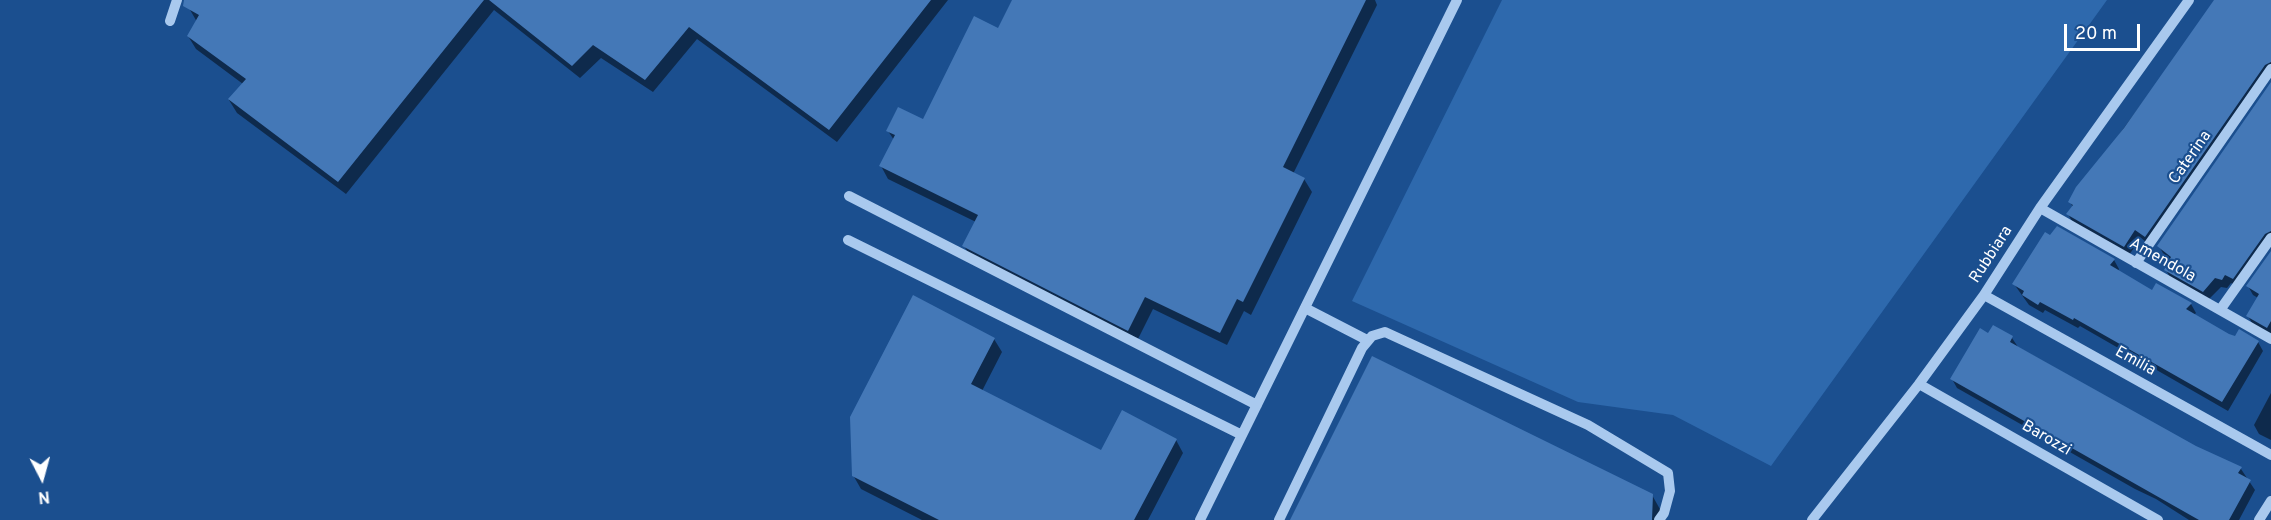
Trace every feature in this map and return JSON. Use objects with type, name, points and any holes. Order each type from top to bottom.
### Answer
[{"type":"street","points":[[170,21],[177,0]]},
{"type":"street","points":[[1200,520],[1457,0]]},
{"type":"street","name":"Rubbiara","points":[[1812,520],[1919,384],[1984,295],[2040,208],[2189,0]]},
{"type":"street","name":"Caterina","points":[[2136,263],[2271,69]]},
{"type":"street","points":[[849,196],[1257,405]]},
{"type":"street","name":"Amendola","points":[[2040,208],[2271,339]]},
{"type":"street","points":[[2220,310],[2271,238]]},
{"type":"street","points":[[848,240],[1242,435]]},
{"type":"street","name":"Emilia","points":[[1984,295],[2271,455]]},
{"type":"street","points":[[1305,308],[1366,340]]},
{"type":"street","points":[[1279,520],[1366,340],[1378,333],[1390,334],[1588,424],[1668,473],[1670,491],[1664,513],[1659,520]]},
{"type":"street","name":"Barozzi","points":[[1919,384],[2158,520]]},
{"type":"street","points":[[2259,520],[2271,501]]},
{"type":"shaded area","points":[[1502,0],[2107,0],[1771,466],[1673,415],[1578,402],[1352,301]]},
{"type":"building","points":[[184,0],[484,0],[338,182],[228,99],[246,79],[187,36],[199,15],[183,6]]},
{"type":"building","points":[[489,0],[931,0],[829,130],[689,27],[645,80],[593,45],[572,66]]},
{"type":"building","points":[[1012,0],[1366,0],[1283,167],[1305,178],[1243,302],[1237,299],[1220,333],[1145,297],[1128,331],[962,246],[978,215],[879,166],[895,135],[886,131],[898,107],[923,119],[974,16],[998,28]]},
{"type":"building","points":[[2214,0],[2271,0],[2271,62],[2265,65],[2145,237],[2135,230],[2124,247],[2066,214],[2073,205],[2068,202],[2076,187],[2124,128]]},
{"type":"building","points":[[2271,82],[2271,231],[2265,234],[2233,279],[2225,275],[2222,280],[2215,278],[2203,292],[2164,270],[2171,257],[2157,246]]},
{"type":"building","points":[[2057,226],[2115,259],[2110,265],[2152,290],[2156,283],[2192,303],[2186,309],[2229,334],[2235,336],[2239,329],[2259,341],[2222,402],[2074,318],[2073,320],[2040,302],[2038,305],[2022,295],[2024,291],[2012,284],[2045,232],[2050,235]]},
{"type":"building","points":[[2271,251],[2271,321],[2267,328],[2246,316],[2259,294],[2246,286]]},
{"type":"building","points":[[913,295],[995,338],[971,384],[1101,450],[1122,410],[1177,439],[1134,520],[939,520],[852,476],[850,417]]},
{"type":"building","points":[[1993,325],[2013,336],[2010,342],[2196,446],[2242,467],[2238,473],[2251,480],[2229,520],[2199,520],[1950,379],[1980,328],[1988,333]]},
{"type":"building","points":[[1372,356],[1653,494],[1652,520],[1290,520]]}]
